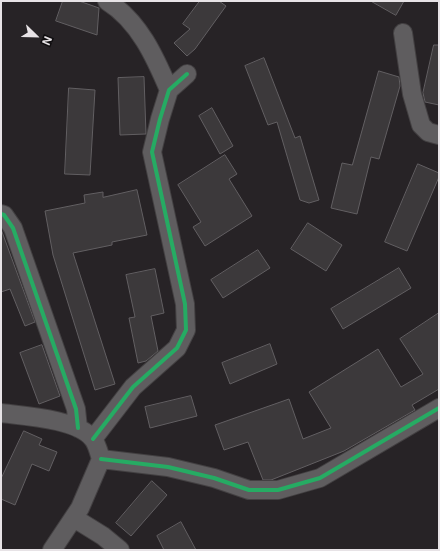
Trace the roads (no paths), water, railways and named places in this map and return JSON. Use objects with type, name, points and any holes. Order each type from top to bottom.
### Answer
[{"type":"street","points":[[107,1],[119,8],[133,23],[158,64],[169,90]]},
{"type":"street","points":[[403,33],[412,94],[420,125],[428,132],[439,135]]},
{"type":"street","points":[[93,438],[133,386],[177,348],[186,330],[185,304],[152,152],[160,118],[169,90],[187,74]]},
{"type":"street","points":[[1,214],[4,215],[13,228],[76,409],[78,428]]},
{"type":"street","points":[[101,459],[168,467],[214,478],[248,490],[278,490],[320,478],[439,408]]},
{"type":"street","points":[[1,413],[58,421],[78,428],[93,438],[101,459],[80,508],[52,550]]},
{"type":"street","points":[[74,518],[103,536],[120,550]]}]
